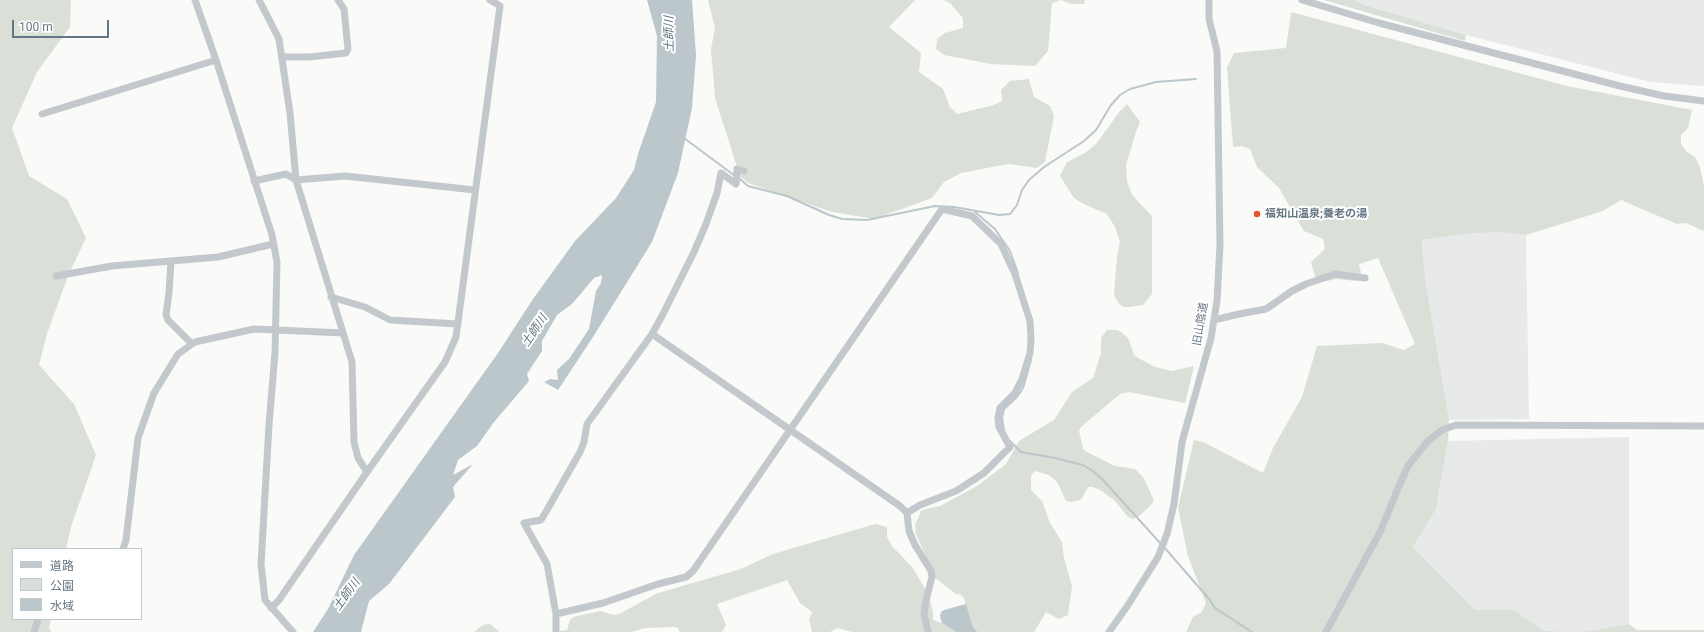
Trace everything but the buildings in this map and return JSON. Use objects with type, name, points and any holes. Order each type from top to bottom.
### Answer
[{"type":"street","points":[[195,0],[216,60],[254,181],[277,262],[276,329],[261,564],[265,600],[293,632]]},
{"type":"street","points":[[259,0],[280,39],[290,113],[296,180],[352,362],[354,442],[358,458],[367,472]]},
{"type":"street","points":[[283,57],[309,57],[346,53],[348,49],[344,9],[338,0]]},
{"type":"street","points":[[271,608],[283,594],[445,362],[456,337],[500,6],[490,0]]},
{"type":"street","name":"旧山陰道","points":[[1108,632],[1128,605],[1158,557],[1167,534],[1174,504],[1182,442],[1212,338],[1217,301],[1220,245],[1220,182],[1217,51],[1209,19],[1209,0]]},
{"type":"street","points":[[1302,0],[1379,23],[1620,86],[1664,96],[1704,101]]},
{"type":"street","points":[[42,114],[216,60]]},
{"type":"street","points":[[556,632],[556,614],[547,564],[524,523],[541,520],[580,452],[586,438],[587,424],[652,334],[694,252],[717,193],[721,173],[736,184],[737,169],[744,171]]},
{"type":"street","points":[[254,181],[286,174],[296,180],[345,176],[475,190]]},
{"type":"street","points":[[556,614],[603,603],[658,584],[686,577],[693,571],[942,209],[972,216],[1001,244],[1015,274],[1030,321],[1031,338],[1027,364],[1015,393],[1000,408],[998,418],[999,427],[1010,447],[984,473],[956,491],[920,505],[907,513]]},
{"type":"street","points":[[56,276],[112,266],[218,256],[273,244]]},
{"type":"street","points":[[171,261],[166,315],[168,320],[192,344]]},
{"type":"street","points":[[1214,320],[1266,309],[1292,291],[1306,284],[1335,274],[1365,278]]},
{"type":"street","points":[[331,297],[365,307],[390,320],[458,324]]},
{"type":"street","points":[[123,548],[128,525],[138,438],[154,393],[178,354],[192,344],[254,329],[343,333]]},
{"type":"street","points":[[652,334],[900,506],[907,513],[909,531],[915,545],[931,571],[932,576],[924,614],[928,632]]},
{"type":"street","points":[[1326,632],[1381,530],[1408,466],[1427,442],[1442,430],[1456,425],[1704,426]]},
{"type":"street","points":[[34,632],[38,620]]},
{"type":"shaded area","points":[[1355,0],[1704,0],[1704,86],[1650,82],[1466,35],[1361,4]]},
{"type":"shaded area","points":[[1500,232],[1526,235],[1529,419],[1449,420],[1425,278],[1422,240],[1464,234]]},
{"type":"shaded area","points":[[1629,437],[1629,624],[1583,632],[1544,631],[1514,610],[1475,610],[1413,547],[1436,509],[1448,441]]},
{"type":"green space","points":[[0,0],[71,0],[70,27],[37,72],[12,128],[29,176],[67,199],[86,238],[68,276],[47,334],[39,365],[74,404],[96,455],[71,527],[66,548],[12,548],[12,620],[51,620],[49,627],[51,632],[0,632]]},
{"type":"green space","points":[[708,0],[915,0],[889,27],[921,53],[919,72],[943,89],[950,107],[957,114],[994,105],[1002,101],[1001,90],[1010,81],[1029,79],[1034,97],[1050,106],[1054,116],[1045,162],[1037,168],[1008,164],[961,173],[944,182],[932,198],[874,219],[832,212],[748,183],[740,176],[715,98],[711,49],[715,28]]},
{"type":"green space","points":[[944,0],[1061,0],[1052,3],[1048,51],[1035,66],[991,64],[944,55],[936,49],[937,39],[945,33],[963,28],[963,18],[950,3]]},
{"type":"green space","points":[[1061,0],[1085,0],[1084,4],[1071,4]]},
{"type":"green space","points":[[1324,0],[1355,0],[1361,4],[1466,35],[1465,41]]},
{"type":"green space","points":[[1291,12],[1567,86],[1692,110],[1688,128],[1681,135],[1681,144],[1687,152],[1695,157],[1700,167],[1704,187],[1704,231],[1686,223],[1677,224],[1621,200],[1603,211],[1526,235],[1500,232],[1464,234],[1422,240],[1425,278],[1449,420],[1448,441],[1436,509],[1413,547],[1475,610],[1514,610],[1544,631],[1583,632],[1186,632],[1193,617],[1202,612],[1206,603],[1188,556],[1178,508],[1194,440],[1203,442],[1263,473],[1273,448],[1302,397],[1317,346],[1382,343],[1404,350],[1415,344],[1378,258],[1359,264],[1361,273],[1356,281],[1337,279],[1317,283],[1311,262],[1325,249],[1323,239],[1304,231],[1279,188],[1257,167],[1250,149],[1242,146],[1233,147],[1227,67],[1234,53],[1286,48]]},
{"type":"green space","points":[[1127,104],[1140,122],[1126,165],[1127,181],[1132,195],[1152,216],[1152,294],[1143,305],[1124,307],[1119,304],[1114,295],[1117,257],[1120,242],[1115,227],[1107,214],[1074,198],[1060,176],[1067,162],[1085,153],[1096,144],[1120,111]]},
{"type":"green space","points":[[1107,330],[1117,330],[1121,332],[1128,338],[1134,355],[1155,367],[1172,371],[1194,366],[1185,403],[1129,392],[1120,394],[1081,427],[1079,431],[1083,449],[1115,466],[1135,469],[1143,477],[1154,500],[1152,504],[1138,517],[1133,519],[1128,517],[1115,501],[1102,491],[1093,487],[1088,487],[1081,500],[1071,502],[1066,501],[1057,482],[1049,475],[1035,471],[1031,476],[1031,490],[1042,501],[1050,523],[1062,542],[1064,558],[1072,586],[1068,615],[1059,619],[1046,612],[1034,632],[978,632],[973,627],[964,598],[961,595],[956,594],[935,578],[916,534],[915,525],[921,511],[940,506],[977,486],[1006,464],[1019,441],[1054,420],[1072,392],[1093,378],[1101,353],[1101,338]]},
{"type":"green space","points":[[875,524],[887,527],[887,537],[892,546],[912,567],[928,593],[933,612],[933,620],[945,624],[956,632],[852,632],[838,628],[830,632],[812,632],[809,620],[812,612],[800,603],[787,580],[717,604],[726,625],[722,632],[680,632],[678,628],[674,627],[645,628],[631,632],[551,632],[567,630],[570,620],[574,617],[600,611],[614,615],[619,614],[658,593],[741,569],[773,554]]},
{"type":"green space","points":[[1629,624],[1637,630],[1704,630],[1704,632],[1583,632]]},
{"type":"green space","points":[[483,625],[492,625],[499,632],[474,632]]},
{"type":"water","name":"土師川","points":[[647,0],[692,0],[696,55],[692,108],[678,173],[652,242],[558,390],[544,382],[550,379],[558,380],[557,370],[569,359],[589,329],[596,291],[601,283],[602,275],[594,278],[572,304],[557,315],[542,341],[542,351],[527,374],[529,381],[494,422],[477,446],[458,460],[453,475],[473,464],[453,487],[455,497],[389,584],[369,601],[361,632],[313,632],[328,609],[354,555],[498,353],[533,299],[575,241],[616,198],[634,170],[656,102],[657,36]]},
{"type":"water","points":[[966,604],[973,627],[978,632],[956,632],[942,623],[940,616],[941,612]]},
{"type":"waterway","points":[[739,178],[748,186],[787,196],[829,215],[842,219],[867,220],[935,206],[954,207],[999,215],[1010,214],[1017,205],[1022,190],[1029,180],[1044,167],[1084,141],[1096,130],[1111,105],[1120,95],[1130,89],[1156,82],[1196,79]]},
{"type":"waterway","points":[[684,138],[735,176]]},
{"type":"waterway","points":[[975,212],[995,229],[1010,251],[1018,273]]},
{"type":"waterway","points":[[1004,430],[1002,418],[1004,409],[1017,397],[1023,388],[1031,360]]},
{"type":"waterway","points":[[1010,441],[1021,452],[1083,465],[1093,471],[1161,544]]},
{"type":"waterway","points":[[1164,547],[1215,608],[1252,632]]},
{"type":"place","name":"福知山温泉;養老の湯","points":[[1257,214]]}]
